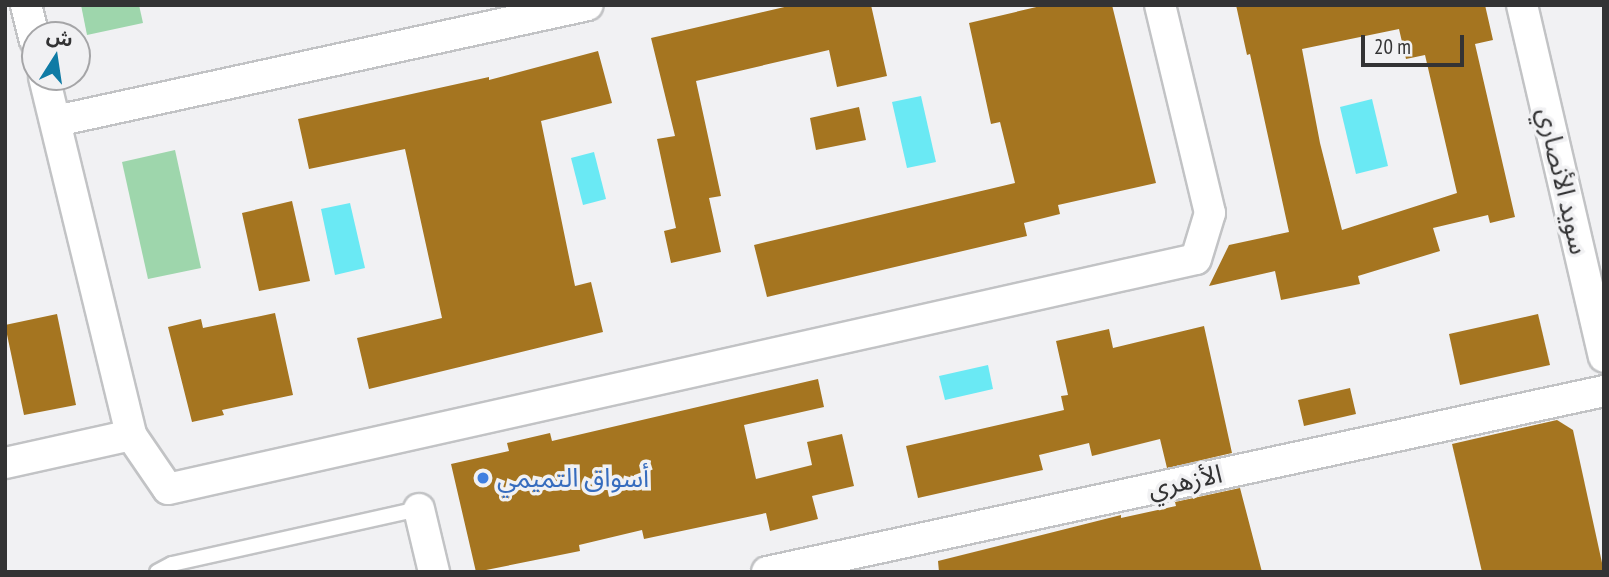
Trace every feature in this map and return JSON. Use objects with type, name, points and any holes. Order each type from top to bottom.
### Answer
[{"type":"street","points":[[56,121],[588,5]]},
{"type":"street","points":[[48,91],[131,435],[168,489],[1196,260],[1210,213],[1160,5]]},
{"type":"street","name":"سويد الأنصاري","points":[[1522,5],[1604,357]]},
{"type":"street","name":"الأزهري","points":[[767,572],[1604,391]]},
{"type":"street","points":[[5,463],[131,435]]},
{"type":"street","points":[[419,509],[434,572]]},
{"type":"lane","points":[[157,572],[172,564],[419,509]]},
{"type":"green space","points":[[81,5],[139,5],[143,23],[91,34],[91,21],[84,21]]},
{"type":"green space","points":[[175,150],[201,268],[148,279],[122,162]]},
{"type":"water","points":[[921,96],[936,162],[907,168],[892,102]]},
{"type":"water","points":[[1372,99],[1388,166],[1356,174],[1340,107]]},
{"type":"water","points":[[594,152],[606,199],[583,205],[571,158]]},
{"type":"water","points":[[350,203],[365,268],[335,275],[321,209]]},
{"type":"water","points":[[988,365],[993,389],[945,400],[939,376]]},
{"type":"building","points":[[793,5],[871,5],[887,76],[837,87],[829,50],[696,81],[721,196],[709,198],[721,252],[671,263],[664,231],[676,228],[657,139],[675,136],[651,38]]},
{"type":"building","points":[[1045,5],[1112,5],[1156,183],[1058,205],[1060,214],[1024,223],[1027,236],[767,297],[754,245],[1015,183],[1000,122],[991,124],[969,23]]},
{"type":"building","points":[[1236,5],[1485,5],[1493,40],[1475,44],[1515,217],[1490,223],[1488,215],[1433,228],[1440,251],[1358,276],[1360,284],[1281,300],[1275,271],[1209,286],[1229,245],[1289,232],[1250,54],[1247,55]],"holes":[[[1399,29],[1406,59],[1425,55],[1457,193],[1342,230],[1320,143],[1302,49]]]},
{"type":"building","points":[[598,51],[612,103],[541,121],[575,286],[591,282],[603,332],[369,389],[357,338],[442,318],[405,149],[309,169],[298,119],[489,77],[489,80]]},
{"type":"building","points":[[859,107],[866,140],[816,150],[810,118]]},
{"type":"building","points":[[292,201],[310,281],[259,291],[242,213]]},
{"type":"building","points":[[275,313],[293,395],[222,410],[224,415],[192,422],[168,327],[201,319],[203,328]]},
{"type":"building","points":[[57,314],[76,405],[24,415],[5,325]]},
{"type":"building","points":[[1538,314],[1550,365],[1460,385],[1449,334]]},
{"type":"building","points":[[1204,326],[1232,453],[1167,468],[1160,439],[1092,456],[1089,443],[1039,455],[1043,470],[918,498],[906,446],[1064,410],[1061,396],[1068,395],[1056,341],[1109,329],[1113,348]]},
{"type":"building","points":[[818,379],[824,407],[744,425],[756,479],[812,465],[807,442],[842,434],[854,486],[812,496],[818,519],[770,531],[766,513],[644,539],[642,530],[579,545],[580,551],[476,572],[451,464],[509,451],[507,443],[550,433],[552,441]]},
{"type":"building","points":[[1350,388],[1356,414],[1304,426],[1298,400]]},
{"type":"building","points":[[1557,420],[1573,430],[1604,572],[1482,572],[1452,444]]},
{"type":"building","points":[[1240,488],[1262,572],[939,572],[938,561],[1121,515],[1121,518],[1176,506],[1175,502]]},
{"type":"place","name":"أسواق التميمي","points":[[483,478]]}]
